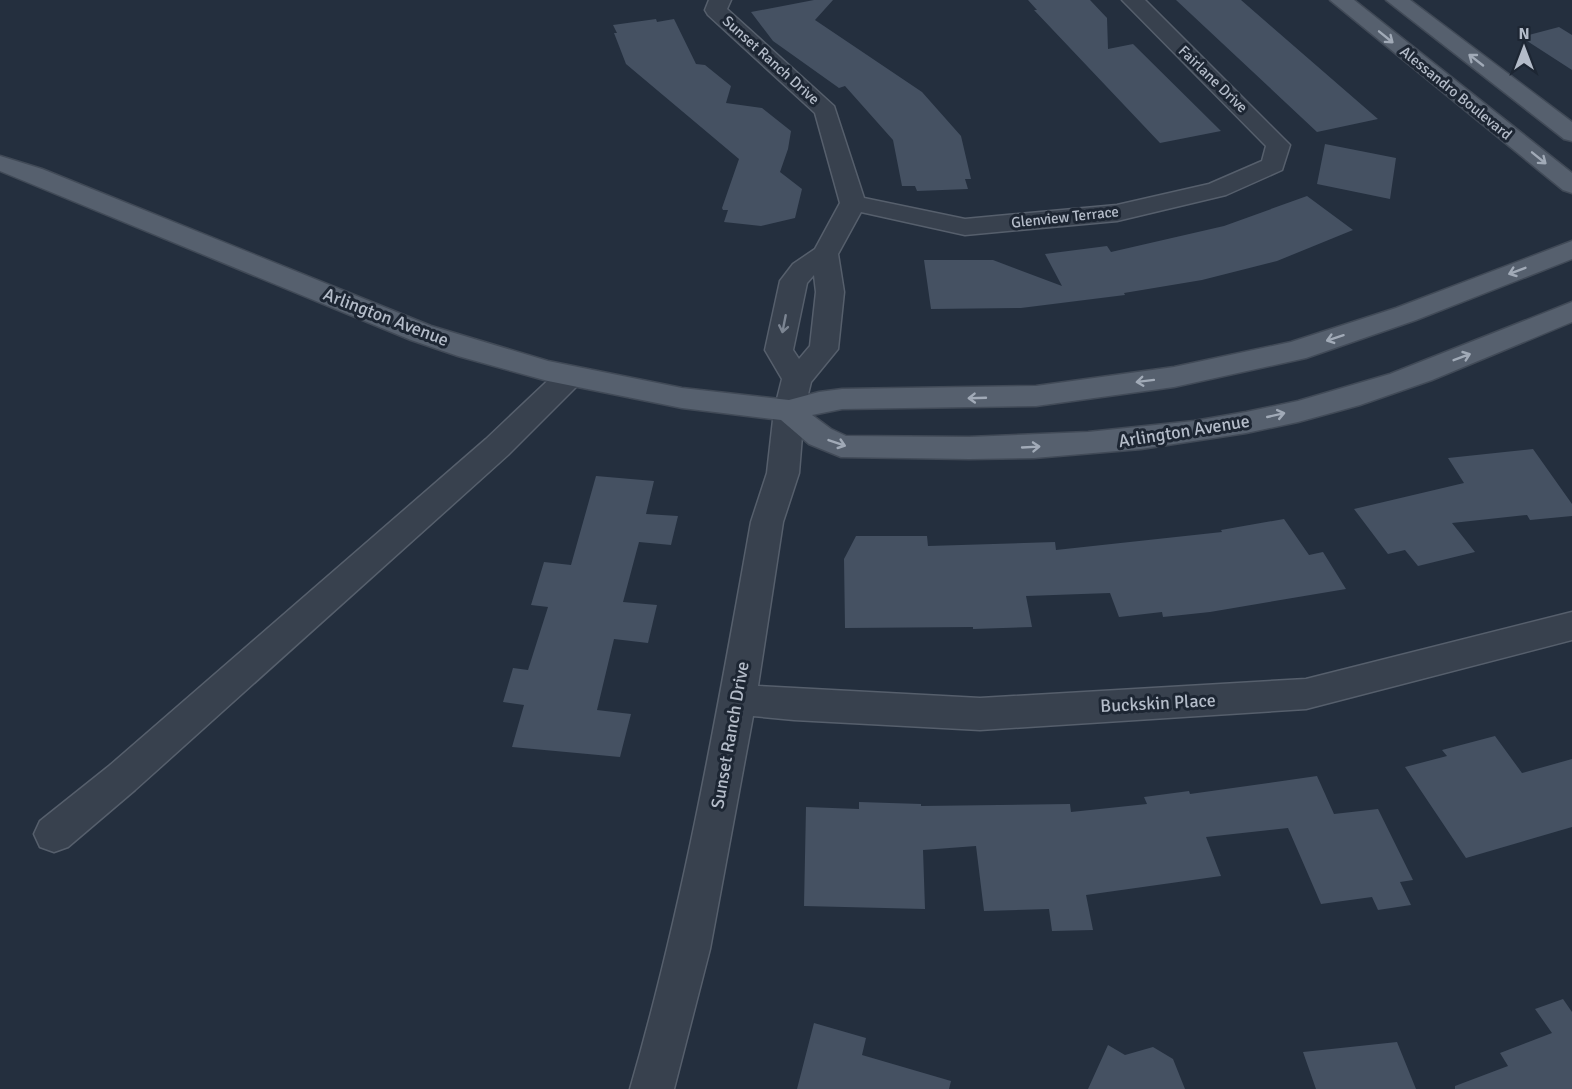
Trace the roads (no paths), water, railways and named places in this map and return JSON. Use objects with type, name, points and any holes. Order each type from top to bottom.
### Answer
[{"type":"main road","name":"Alessandro Boulevard","points":[[1341,0],[1572,185]]},
{"type":"main road","points":[[1397,0],[1572,134]]},
{"type":"main road","name":"Arlington Avenue","points":[[0,163],[33,174],[421,333],[468,349],[570,376],[682,398],[793,395],[819,402],[842,399],[1036,396],[1174,377],[1296,351],[1406,314],[1572,249]]},
{"type":"main road","name":"Arlington Avenue","points":[[793,395],[817,434],[840,446],[941,449],[1115,442],[1199,430],[1337,400],[1400,381],[1521,334],[1572,311]]},
{"type":"street","name":"Sunset Ranch Drive","points":[[720,0],[716,10],[826,111],[852,203]]},
{"type":"street","name":"Fairlane Drive","points":[[1133,0],[1278,145],[1273,165]]},
{"type":"street","name":"Glenview Terrace","points":[[852,203],[965,227],[1117,213],[1217,190],[1273,165]]},
{"type":"street","points":[[793,395],[779,350],[792,287],[803,270],[825,254],[852,203]]},
{"type":"street","points":[[793,395],[824,349],[830,292],[825,254]]},
{"type":"street","points":[[54,834],[122,778],[480,463],[570,376]]},
{"type":"street","name":"Sunset Ranch Drive","points":[[652,1089],[676,1008],[697,916],[767,522],[783,473],[793,395]]},
{"type":"street","name":"Buckskin Place","points":[[737,699],[794,705],[980,714],[1306,694],[1572,626]]}]
